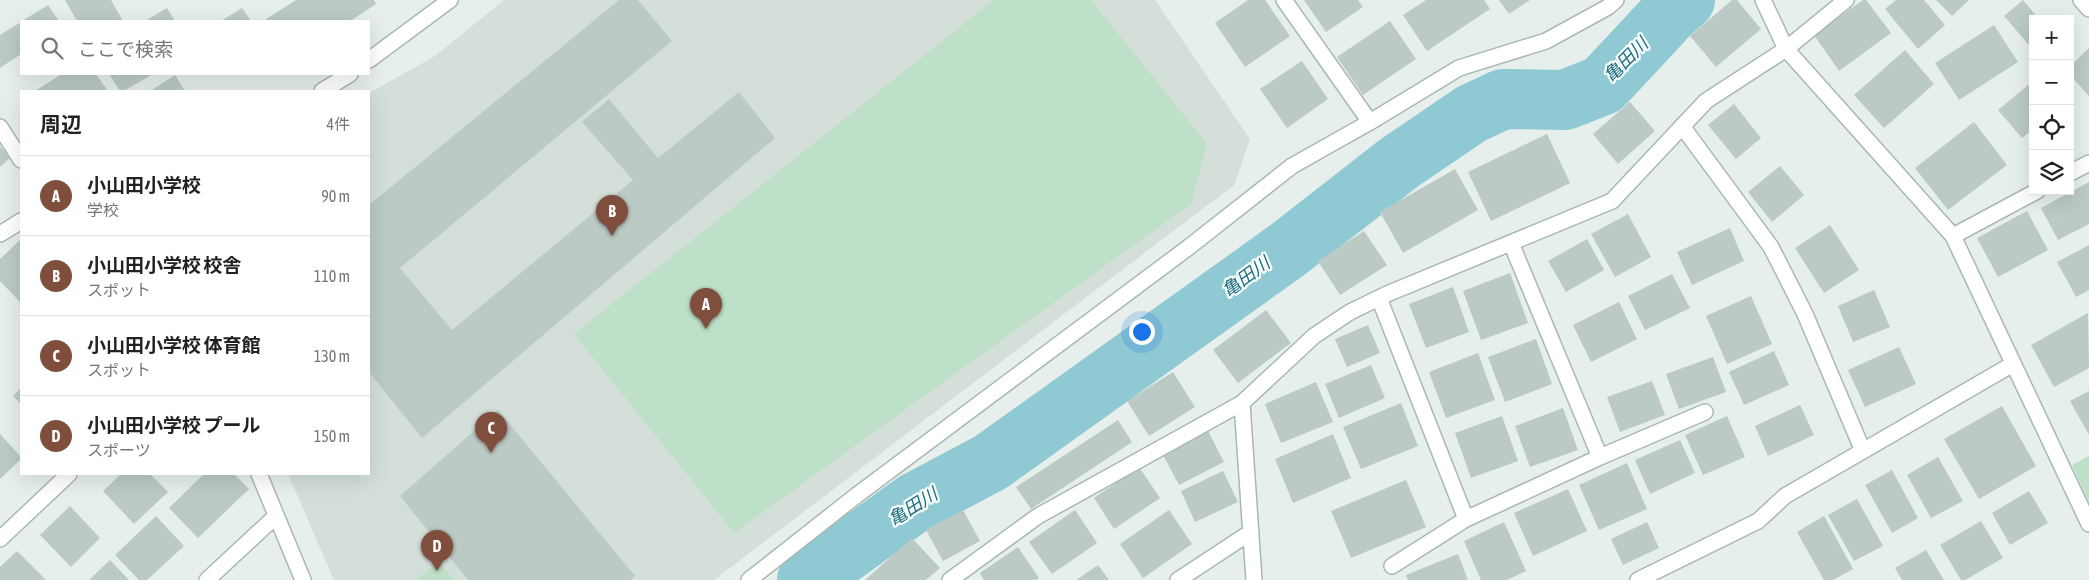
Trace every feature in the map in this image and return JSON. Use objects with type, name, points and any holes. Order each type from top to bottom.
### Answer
[{"type":"street","points":[[370,59],[450,0]]},
{"type":"street","points":[[1284,0],[1370,122]]},
{"type":"street","points":[[1763,0],[1786,48],[1953,236],[2089,524]]},
{"type":"street","points":[[950,580],[1038,516],[1242,403],[1314,336],[1350,312],[1379,298],[1612,201],[1706,101],[1786,48],[1846,0]]},
{"type":"street","points":[[2081,0],[2089,9]]},
{"type":"street","points":[[749,580],[865,490],[1189,247],[1292,166],[1370,122],[1459,68],[1546,41],[1609,2]]},
{"type":"street","points":[[324,90],[348,75]]},
{"type":"street","points":[[0,126],[20,158]]},
{"type":"street","points":[[1682,126],[1771,247],[1805,314],[1863,451]]},
{"type":"street","points":[[2074,171],[2089,163]]},
{"type":"street","points":[[1953,236],[2029,195]]},
{"type":"street","points":[[0,234],[20,222]]},
{"type":"street","points":[[1511,243],[1600,457]]},
{"type":"street","points":[[1379,298],[1466,519]]},
{"type":"street","points":[[1638,580],[1758,521],[1785,496],[2013,364]]},
{"type":"street","points":[[1242,403],[1254,580]]},
{"type":"street","points":[[1392,566],[1466,519],[1600,457],[1705,412]]},
{"type":"street","points":[[0,539],[69,475]]},
{"type":"street","points":[[258,475],[303,580]]},
{"type":"street","points":[[207,580],[276,516]]},
{"type":"street","points":[[1178,580],[1251,532]]},
{"type":"shaded area","points":[[504,0],[1155,0],[1250,139],[1234,185],[714,580],[334,580],[288,475],[370,475],[370,92],[435,56]]},
{"type":"green space","points":[[994,0],[1091,0],[1207,144],[1191,204],[734,533],[574,334]]},
{"type":"green space","points":[[2089,456],[2089,502],[2072,465]]},
{"type":"green space","points":[[439,562],[454,580],[415,580]]},
{"type":"building","points":[[65,0],[111,0],[122,20],[76,20]]},
{"type":"building","points":[[296,0],[374,0],[376,4],[352,20],[266,19]]},
{"type":"building","points":[[619,0],[638,0],[672,41],[400,268],[452,330],[633,180],[582,122],[609,99],[658,158],[739,92],[775,138],[422,438],[370,373],[370,204]]},
{"type":"building","points":[[1248,0],[1265,0],[1290,36],[1245,67],[1215,23]]},
{"type":"building","points":[[1304,0],[1358,0],[1363,7],[1326,32]]},
{"type":"building","points":[[1426,0],[1484,0],[1490,9],[1427,51],[1403,15]]},
{"type":"building","points":[[1499,0],[1530,0],[1509,14]]},
{"type":"building","points":[[1732,0],[1737,0],[1761,29],[1716,67],[1690,36]]},
{"type":"building","points":[[1863,0],[1866,0],[1891,33],[1839,71],[1814,35]]},
{"type":"building","points":[[1896,0],[1924,0],[1945,25],[1918,49],[1885,9]]},
{"type":"building","points":[[1936,0],[1969,0],[1952,16]]},
{"type":"building","points":[[2023,0],[2036,15],[2029,15],[2029,45],[2004,16]]},
{"type":"building","points":[[48,5],[58,20],[24,20]]},
{"type":"building","points":[[167,8],[174,20],[147,20]]},
{"type":"building","points":[[242,8],[250,20],[223,20]]},
{"type":"building","points":[[1390,21],[1416,59],[1363,95],[1337,57]]},
{"type":"building","points":[[20,23],[20,55],[0,68],[0,35]]},
{"type":"building","points":[[1994,25],[2018,62],[1959,100],[1935,63]]},
{"type":"building","points":[[2089,48],[2089,96],[2074,79],[2074,62]]},
{"type":"building","points":[[1905,50],[1934,84],[1884,128],[1854,95]]},
{"type":"building","points":[[1302,61],[1328,99],[1287,128],[1260,89]]},
{"type":"building","points":[[60,75],[97,75],[107,90],[37,90]]},
{"type":"building","points":[[110,75],[151,75],[126,90],[119,90]]},
{"type":"building","points":[[175,75],[184,90],[152,90]]},
{"type":"building","points":[[2029,84],[2029,132],[2022,138],[1998,110]]},
{"type":"building","points":[[1630,102],[1655,131],[1618,164],[1593,134]]},
{"type":"building","points":[[1734,104],[1761,138],[1736,159],[1708,125]]},
{"type":"building","points":[[1974,122],[2007,165],[1948,210],[1915,168]]},
{"type":"building","points":[[1547,134],[1570,183],[1491,221],[1468,172]]},
{"type":"building","points":[[0,146],[10,158],[0,167]]},
{"type":"building","points":[[1780,166],[1804,195],[1772,222],[1748,192]]},
{"type":"building","points":[[1455,169],[1478,210],[1403,253],[1380,212]]},
{"type":"building","points":[[2089,182],[2089,224],[2058,240],[2041,208],[2065,195],[2074,195],[2074,190]]},
{"type":"building","points":[[2027,211],[2048,250],[1998,277],[1977,238]]},
{"type":"building","points":[[1628,214],[1651,257],[1615,277],[1591,234]]},
{"type":"building","points":[[1830,225],[1859,270],[1824,293],[1795,248]]},
{"type":"building","points":[[1730,228],[1744,261],[1692,285],[1677,252]]},
{"type":"building","points":[[1364,231],[1387,265],[1340,295],[1318,261]]},
{"type":"building","points":[[1587,239],[1604,270],[1566,292],[1548,261]]},
{"type":"building","points":[[20,240],[20,302],[0,281],[0,259]]},
{"type":"building","points":[[2089,245],[2089,290],[2076,297],[2057,262]]},
{"type":"building","points":[[1510,273],[1528,323],[1481,340],[1463,291]]},
{"type":"building","points":[[1672,274],[1690,308],[1645,330],[1628,296]]},
{"type":"building","points":[[1453,287],[1469,332],[1426,348],[1409,304]]},
{"type":"building","points":[[1874,290],[1890,327],[1853,342],[1838,306]]},
{"type":"building","points":[[1751,296],[1772,344],[1727,364],[1706,316]]},
{"type":"building","points":[[1619,302],[1637,339],[1591,362],[1573,325]]},
{"type":"building","points":[[1266,310],[1291,343],[1238,383],[1213,350]]},
{"type":"building","points":[[2088,313],[2089,368],[2054,387],[2031,345]]},
{"type":"building","points":[[1368,325],[1380,353],[1347,367],[1335,339]]},
{"type":"building","points":[[1536,339],[1552,384],[1505,402],[1488,357]]},
{"type":"building","points":[[1899,347],[1916,384],[1865,407],[1848,370]]},
{"type":"building","points":[[1774,351],[1789,385],[1744,405],[1729,372]]},
{"type":"building","points":[[1478,353],[1495,400],[1446,418],[1429,372]]},
{"type":"building","points":[[1713,357],[1726,392],[1679,409],[1666,374]]},
{"type":"building","points":[[1371,365],[1385,398],[1339,418],[1325,384]]},
{"type":"building","points":[[1173,372],[1195,407],[1149,436],[1127,401]]},
{"type":"building","points":[[1652,381],[1665,415],[1620,432],[1607,397]]},
{"type":"building","points":[[1316,382],[1333,422],[1281,443],[1265,404]]},
{"type":"building","points":[[20,389],[20,403],[13,396]]},
{"type":"building","points":[[2089,391],[2089,435],[2070,401]]},
{"type":"building","points":[[1401,403],[1418,446],[1361,469],[1343,427]]},
{"type":"building","points":[[1800,405],[1814,435],[1768,456],[1755,426]]},
{"type":"building","points":[[2002,406],[2036,466],[1979,499],[1944,439]]},
{"type":"building","points":[[1563,408],[1578,450],[1530,467],[1515,426]]},
{"type":"building","points":[[498,410],[635,576],[630,580],[468,580],[400,496]]},
{"type":"building","points":[[1502,416],[1518,461],[1471,478],[1455,433]]},
{"type":"building","points":[[1727,416],[1745,457],[1703,475],[1685,435]]},
{"type":"building","points":[[1118,420],[1132,442],[1031,509],[1016,487]]},
{"type":"building","points":[[1208,431],[1224,462],[1179,485],[1163,455]]},
{"type":"building","points":[[0,434],[20,456],[20,460],[0,479]]},
{"type":"building","points":[[1333,434],[1351,478],[1293,503],[1275,459]]},
{"type":"building","points":[[1680,440],[1695,473],[1650,494],[1635,460]]},
{"type":"building","points":[[1938,457],[1963,501],[1931,518],[1907,475]]},
{"type":"building","points":[[1627,463],[1647,509],[1599,530],[1579,485]]},
{"type":"building","points":[[1139,467],[1160,498],[1114,529],[1094,498]]},
{"type":"building","points":[[1892,470],[1918,518],[1892,533],[1865,485]]},
{"type":"building","points":[[1223,471],[1238,502],[1195,522],[1181,491]]},
{"type":"building","points":[[120,475],[151,475],[168,492],[134,524],[103,491]]},
{"type":"building","points":[[203,475],[235,475],[249,489],[198,538],[169,508]]},
{"type":"building","points":[[1406,480],[1426,527],[1351,558],[1331,511]]},
{"type":"building","points":[[1568,489],[1587,531],[1533,556],[1514,513]]},
{"type":"building","points":[[2029,491],[2048,523],[2010,545],[1992,513]]},
{"type":"building","points":[[1857,499],[1883,546],[1854,561],[1828,515]]},
{"type":"building","points":[[70,506],[100,538],[71,567],[40,535]]},
{"type":"building","points":[[963,510],[980,541],[943,561],[926,530]]},
{"type":"building","points":[[1075,510],[1097,543],[1052,574],[1029,542]]},
{"type":"building","points":[[1169,510],[1192,544],[1143,578],[1120,544]]},
{"type":"building","points":[[156,516],[184,546],[147,580],[139,580],[115,555]]},
{"type":"building","points":[[1824,516],[1853,569],[1833,580],[1824,580],[1797,532]]},
{"type":"building","points":[[1981,521],[2003,558],[1965,580],[1961,580],[1940,545]]},
{"type":"building","points":[[1504,522],[1526,571],[1507,580],[1481,580],[1464,541]]},
{"type":"building","points":[[1647,522],[1659,548],[1623,565],[1611,539]]},
{"type":"building","points":[[912,538],[940,568],[926,580],[865,580]]},
{"type":"building","points":[[1018,547],[1039,578],[1036,580],[984,580],[980,573]]},
{"type":"building","points":[[1926,550],[1944,580],[1902,580],[1895,568]]},
{"type":"building","points":[[17,551],[46,580],[0,580],[0,567]]},
{"type":"building","points":[[1458,554],[1468,580],[1408,580],[1406,575]]},
{"type":"building","points":[[110,560],[129,580],[89,580]]},
{"type":"building","points":[[1098,565],[1109,580],[1076,580]]},
{"type":"waterway","name":"亀田川","points":[[807,580],[914,503],[991,462],[1286,251],[1399,163],[1471,114],[1503,99],[1565,100],[1603,85],[1670,13],[1685,0]]},
{"type":"place","name":"小山田小学校 校舎","points":[[612,236]]},
{"type":"place","name":"小山田小学校","points":[[706,329]]},
{"type":"place","name":"小山田小学校 体育館","points":[[491,453]]},
{"type":"place","name":"小山田小学校 プール","points":[[437,571]]}]
